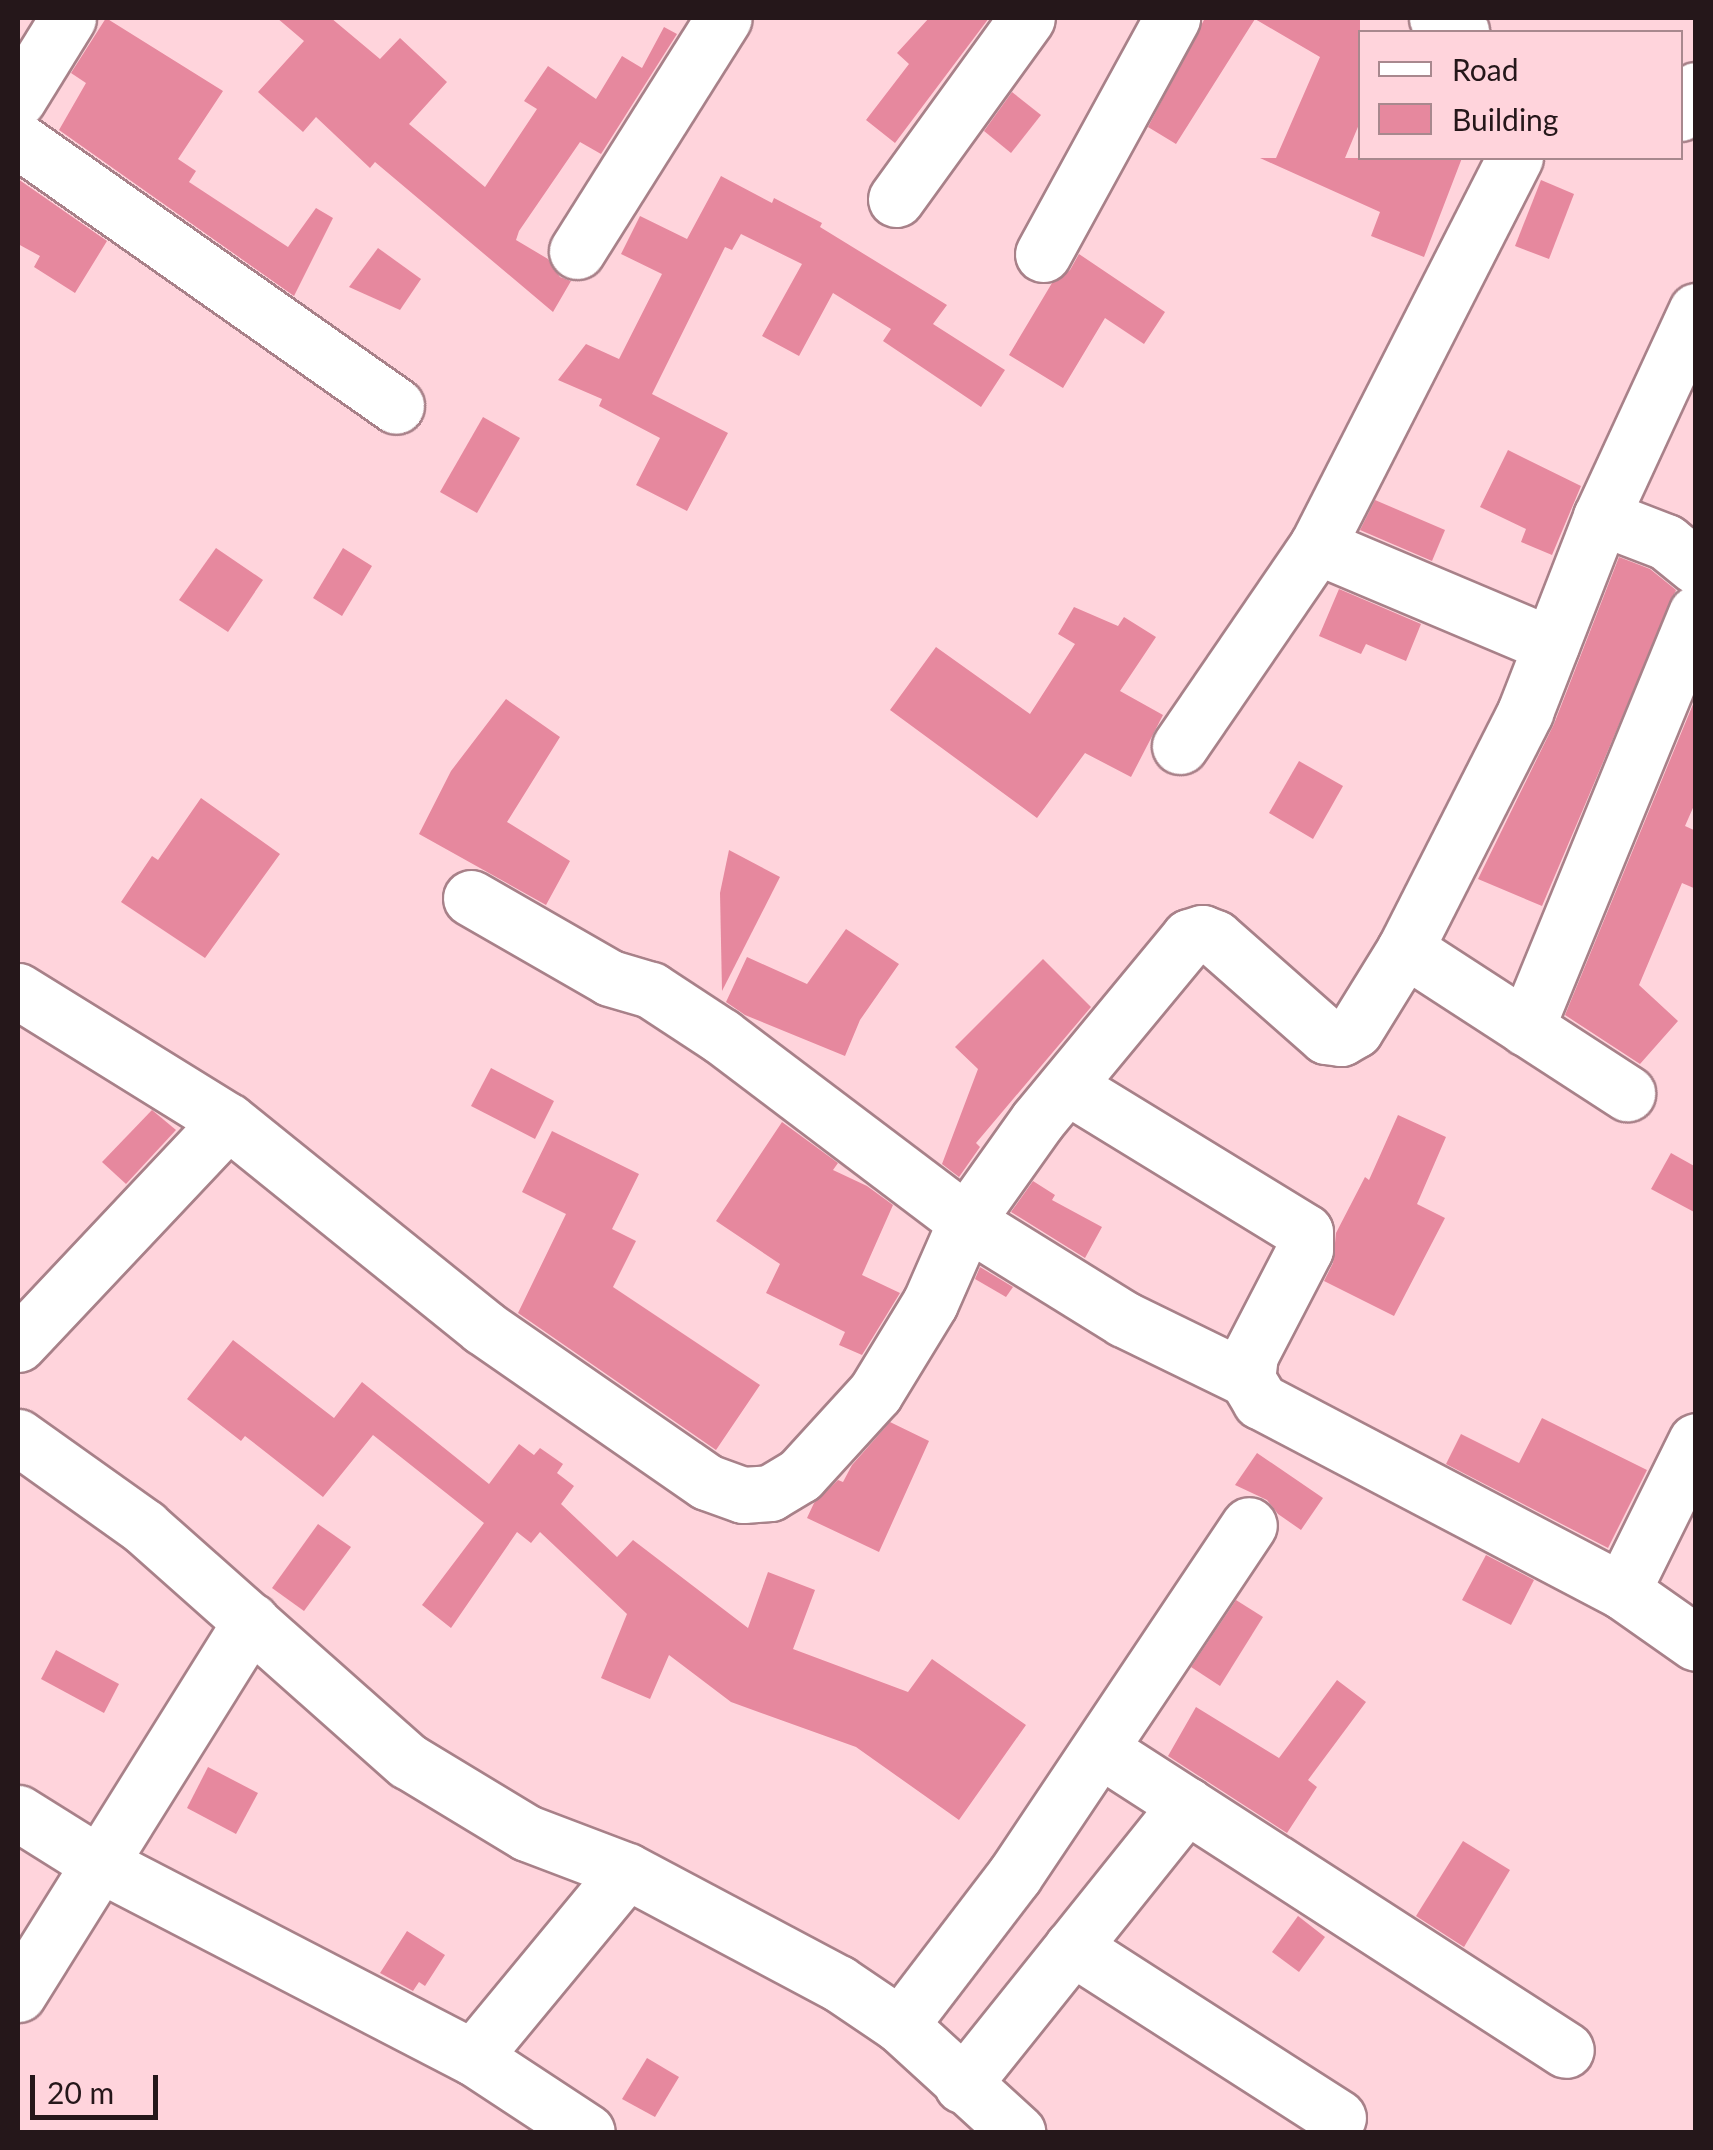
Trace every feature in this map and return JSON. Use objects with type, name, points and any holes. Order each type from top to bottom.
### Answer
[{"type":"street","points":[[18,99],[68,18]]},
{"type":"street","points":[[577,252],[724,18]]},
{"type":"street","points":[[896,200],[1027,18]]},
{"type":"street","points":[[1043,254],[1172,18]]},
{"type":"street","points":[[18,140],[396,406]]},
{"type":"street","points":[[1180,746],[1317,546],[1514,160]]},
{"type":"street","points":[[18,991],[228,1121],[483,1327],[707,1482],[743,1495],[770,1493],[800,1474],[875,1392],[930,1302],[966,1221],[1067,1086],[1189,937],[1202,933],[1215,938],[1326,1036],[1341,1038],[1356,1030],[1405,949],[1525,712],[1601,517],[1696,311]]},
{"type":"street","points":[[1601,517],[1666,542],[1696,566]]},
{"type":"street","points":[[1317,546],[1551,645]]},
{"type":"street","points":[[1526,1028],[1696,614]]},
{"type":"street","points":[[471,898],[610,978],[665,999],[966,1221],[1124,1318],[1247,1379],[1260,1402],[1622,1591],[1696,1643]]},
{"type":"street","points":[[1405,949],[1626,1093]]},
{"type":"street","points":[[1067,1086],[1305,1232],[1305,1249],[1250,1355],[1247,1379]]},
{"type":"street","points":[[18,1344],[228,1121]]},
{"type":"street","points":[[18,1436],[144,1527],[408,1760],[527,1833],[627,1872],[838,1983],[900,2025],[1018,2132]]},
{"type":"street","points":[[1622,1591],[1696,1442]]},
{"type":"street","points":[[900,2025],[1014,1876],[1248,1525]]},
{"type":"street","points":[[18,1994],[251,1622]]},
{"type":"street","points":[[1101,1750],[1566,2050]]},
{"type":"street","points":[[962,2085],[1186,1805]]},
{"type":"street","points":[[18,1812],[98,1862],[473,2057],[586,2132]]},
{"type":"street","points":[[473,2057],[627,1872]]},
{"type":"street","points":[[1072,1948],[1338,2118]]},
{"type":"building","points":[[106,18],[223,91],[178,159],[196,171],[189,182],[288,247],[316,208],[333,218],[294,296],[59,130],[86,83],[71,73]]},
{"type":"building","points":[[277,18],[331,18],[380,59],[400,38],[447,82],[409,124],[485,187],[537,109],[524,101],[548,66],[596,99],[622,56],[642,68],[664,27],[677,34],[601,154],[580,142],[519,231],[516,240],[548,259],[560,277],[571,281],[553,312],[375,162],[370,168],[316,117],[303,132],[258,92],[304,41]]},
{"type":"building","points":[[929,18],[989,18],[895,143],[866,120],[909,64],[897,53]]},
{"type":"building","points":[[1205,18],[1360,18],[1358,127],[1345,158],[1461,160],[1424,257],[1371,236],[1380,212],[1260,158],[1276,158],[1320,57],[1255,19],[1176,144],[1148,127]]},
{"type":"building","points":[[1012,92],[1041,115],[1011,153],[984,131]]},
{"type":"building","points":[[721,176],[822,223],[820,227],[947,305],[933,324],[1005,370],[981,407],[883,341],[891,329],[833,293],[799,356],[762,336],[802,264],[741,234],[732,250],[725,247],[652,394],[728,433],[687,511],[636,485],[660,438],[599,406],[602,399],[558,380],[586,344],[619,359],[662,274],[621,254],[640,216],[687,239]]},
{"type":"building","points":[[18,179],[107,241],[75,293],[34,267],[40,256],[18,244]]},
{"type":"building","points":[[1541,180],[1574,194],[1549,259],[1515,246]]},
{"type":"building","points":[[378,248],[421,279],[400,310],[349,287]]},
{"type":"building","points":[[1079,254],[1165,312],[1144,344],[1105,318],[1063,388],[1009,355],[1052,283],[1070,270]]},
{"type":"building","points":[[483,417],[520,438],[477,513],[440,492]]},
{"type":"building","points":[[1508,450],[1581,486],[1552,555],[1521,542],[1526,529],[1480,507]]},
{"type":"building","points":[[1375,500],[1445,530],[1432,561],[1360,530]]},
{"type":"building","points":[[216,548],[263,580],[228,632],[179,600]]},
{"type":"building","points":[[343,548],[372,566],[342,616],[313,598]]},
{"type":"building","points":[[1619,557],[1650,569],[1676,590],[1542,906],[1478,879],[1554,724]]},
{"type":"building","points":[[1339,589],[1421,624],[1406,661],[1366,644],[1361,654],[1319,636]]},
{"type":"building","points":[[1074,607],[1118,626],[1124,617],[1156,637],[1120,691],[1163,715],[1131,777],[1085,753],[1037,818],[890,710],[936,647],[1030,714],[1075,644],[1058,634]]},
{"type":"building","points":[[1696,697],[1696,801],[1685,826],[1696,831],[1696,889],[1682,883],[1639,985],[1678,1021],[1640,1064],[1565,1015]]},
{"type":"building","points":[[506,699],[560,737],[507,822],[570,861],[546,905],[419,834],[451,771]]},
{"type":"building","points":[[1299,761],[1343,786],[1313,839],[1269,813]]},
{"type":"building","points":[[201,798],[280,854],[205,958],[121,902],[152,856],[158,860]]},
{"type":"building","points":[[729,850],[780,877],[722,991],[720,893]]},
{"type":"building","points":[[846,929],[899,964],[860,1020],[845,1056],[745,1015],[726,1002],[747,957],[807,984]]},
{"type":"building","points":[[1043,959],[1091,1007],[976,1143],[980,1147],[959,1177],[942,1164],[978,1069],[955,1047]]},
{"type":"building","points":[[491,1068],[554,1101],[535,1139],[471,1106]]},
{"type":"building","points":[[152,1110],[176,1130],[126,1184],[102,1162]]},
{"type":"building","points":[[1398,1115],[1446,1137],[1417,1204],[1445,1218],[1394,1316],[1324,1281],[1333,1263],[1336,1233],[1365,1177],[1369,1180]]},
{"type":"building","points":[[782,1122],[838,1163],[833,1170],[867,1186],[893,1205],[862,1275],[900,1293],[862,1355],[839,1345],[845,1332],[766,1293],[780,1264],[716,1221]]},
{"type":"building","points":[[552,1131],[639,1174],[612,1229],[636,1241],[613,1287],[760,1385],[716,1450],[518,1313],[566,1214],[522,1192]]},
{"type":"building","points":[[1671,1153],[1696,1167],[1696,1213],[1651,1189]]},
{"type":"building","points":[[1033,1181],[1055,1195],[1052,1200],[1102,1227],[1085,1258],[1011,1212]]},
{"type":"building","points":[[980,1267],[1013,1287],[1006,1297],[975,1279]]},
{"type":"building","points":[[233,1340],[334,1418],[362,1382],[489,1484],[519,1444],[534,1455],[540,1448],[563,1464],[557,1473],[574,1486],[561,1504],[617,1557],[633,1540],[748,1628],[768,1572],[815,1590],[793,1649],[908,1692],[932,1659],[1026,1725],[959,1820],[856,1747],[731,1702],[669,1655],[650,1699],[601,1678],[627,1614],[540,1532],[531,1543],[517,1532],[451,1628],[422,1605],[484,1523],[373,1435],[323,1497],[245,1436],[241,1441],[187,1399]]},
{"type":"building","points":[[1542,1418],[1647,1470],[1608,1548],[1446,1464],[1461,1434],[1519,1463]]},
{"type":"building","points":[[890,1422],[929,1441],[879,1552],[807,1518],[814,1503],[838,1480],[843,1482],[852,1465]]},
{"type":"building","points":[[1257,1453],[1323,1498],[1301,1530],[1278,1514],[1267,1500],[1235,1485]]},
{"type":"building","points":[[318,1524],[351,1547],[304,1611],[272,1588]]},
{"type":"building","points":[[1486,1555],[1534,1580],[1511,1625],[1462,1600]]},
{"type":"building","points":[[1236,1600],[1263,1617],[1220,1686],[1191,1667]]},
{"type":"building","points":[[56,1650],[119,1684],[104,1713],[41,1679]]},
{"type":"building","points":[[1337,1680],[1366,1702],[1308,1780],[1317,1787],[1287,1833],[1168,1756],[1196,1707],[1279,1758]]},
{"type":"building","points":[[208,1767],[258,1793],[236,1834],[187,1808]]},
{"type":"building","points":[[1463,1841],[1510,1870],[1464,1947],[1416,1916]]},
{"type":"building","points":[[1298,1916],[1325,1937],[1299,1972],[1272,1952]]},
{"type":"building","points":[[407,1931],[445,1955],[425,1986],[419,1982],[413,1991],[380,1973]]},
{"type":"building","points":[[647,2058],[679,2077],[655,2117],[622,2099]]}]
